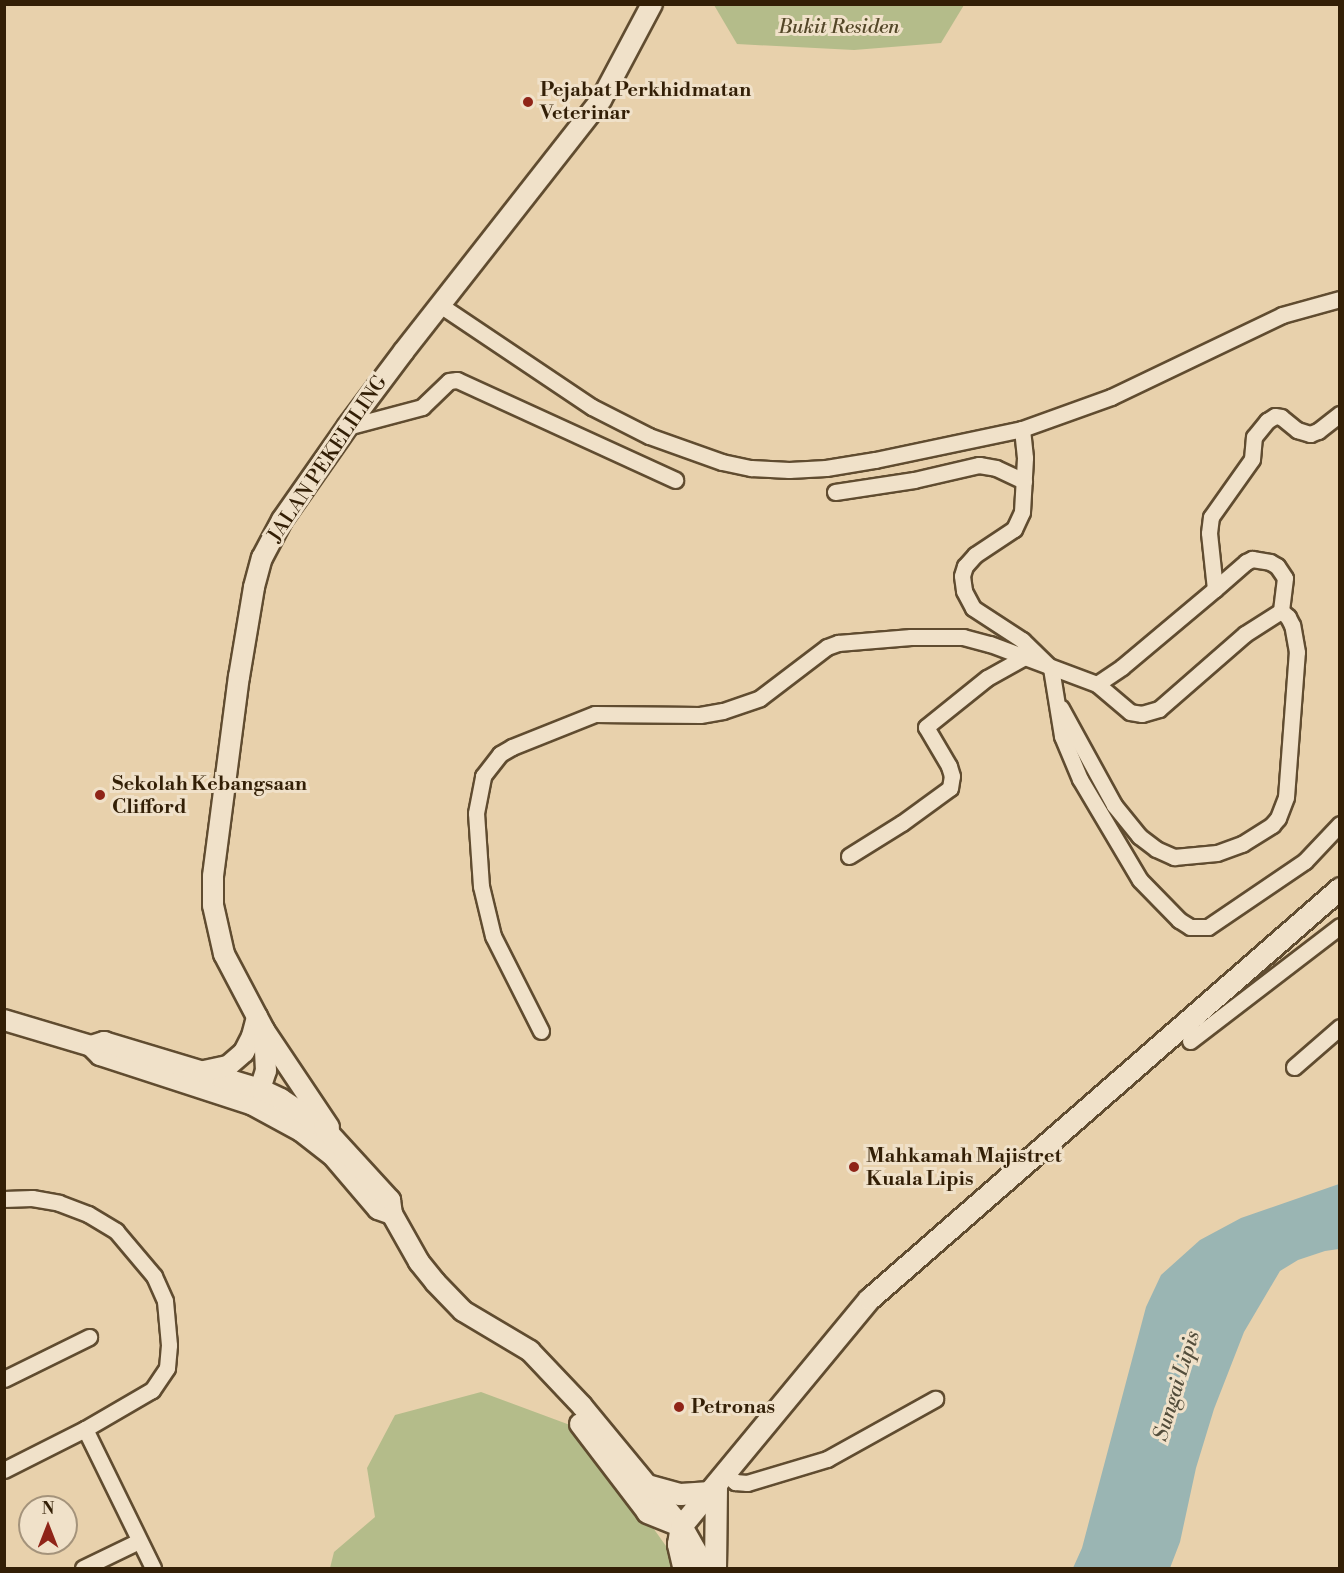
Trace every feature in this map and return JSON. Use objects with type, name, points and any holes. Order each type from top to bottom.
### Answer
[{"type":"main road","points":[[684,1567],[678,1544],[681,1526],[868,1299],[1339,890]]},
{"type":"main road","points":[[650,1486],[680,1494],[717,1483]]},
{"type":"main road","points":[[715,1569],[717,1483]]},
{"type":"main road","points":[[647,1512],[681,1526],[705,1569]]},
{"type":"main road","points":[[647,1512],[684,1567]]},
{"type":"street","name":"JALAN PEKELILING","points":[[260,1089],[266,1071],[260,1023],[224,954],[213,905],[213,876],[241,666],[254,587],[262,558],[282,520],[347,427],[601,100],[652,4]]},
{"type":"street","points":[[440,305],[592,407],[649,436],[722,462],[752,468],[789,470],[825,468],[1022,429],[1111,397],[1282,315],[1340,299]]},
{"type":"street","points":[[347,427],[422,406],[449,381],[457,380],[675,480]]},
{"type":"street","points":[[1215,589],[1209,533],[1211,517],[1252,459],[1254,437],[1267,421],[1275,416],[1281,417],[1297,430],[1310,434],[1318,431],[1340,414]]},
{"type":"street","points":[[1022,429],[1024,481],[1022,512],[1014,529],[975,555],[965,566],[962,582],[966,600],[973,608],[1022,640],[1051,668],[1062,736],[1080,779],[1140,880],[1179,920],[1190,927],[1208,927],[1294,868],[1318,849],[1340,824]]},
{"type":"street","points":[[835,492],[914,480],[980,465],[996,468],[1024,481]]},
{"type":"street","points":[[1058,702],[1114,806],[1139,836],[1174,857],[1210,855],[1242,844],[1272,825],[1286,797],[1297,652],[1292,625],[1281,611],[1285,578],[1277,566],[1270,562],[1252,559],[1246,562],[1122,667],[1097,684]]},
{"type":"street","points":[[541,1031],[493,936],[481,886],[476,813],[483,776],[500,754],[512,747],[595,714],[700,715],[723,711],[760,698],[838,642],[911,637],[963,637],[990,644],[1097,684],[1130,712],[1152,712],[1159,709],[1245,634],[1281,611]]},
{"type":"street","points":[[849,856],[902,823],[950,788],[952,776],[949,766],[926,727],[987,678],[1023,658]]},
{"type":"street","points":[[1190,1041],[1340,926]]},
{"type":"street","points":[[4,1020],[90,1046],[99,1055],[226,1094],[273,1115],[301,1131],[332,1155],[378,1209],[392,1214]]},
{"type":"street","points":[[204,1071],[228,1066],[240,1057],[260,1023],[339,1142],[390,1200],[392,1214],[435,1282],[463,1311],[519,1347],[530,1351],[569,1392],[650,1486],[681,1526]]},
{"type":"street","points":[[1294,1067],[1340,1027]]},
{"type":"street","points":[[90,1046],[104,1042],[260,1089],[306,1115],[339,1142]]},
{"type":"street","points":[[226,1094],[260,1089]]},
{"type":"street","points":[[260,1089],[273,1115]]},
{"type":"street","points":[[4,1199],[32,1198],[59,1203],[88,1214],[116,1231],[154,1276],[165,1301],[169,1345],[167,1368],[152,1390],[85,1429],[4,1470]]},
{"type":"street","points":[[4,1379],[89,1337]]},
{"type":"street","points":[[519,1347],[520,1357],[591,1437],[647,1512]]},
{"type":"street","points":[[717,1483],[747,1483],[827,1458],[935,1399]]},
{"type":"street","points":[[85,1429],[153,1569]]},
{"type":"street","points":[[83,1569],[139,1541]]},
{"type":"green space","name":"Bukit Residen","points":[[714,5],[964,5],[941,43],[854,50],[737,44]]},
{"type":"green space","points":[[481,1392],[570,1425],[636,1504],[666,1546],[677,1568],[330,1568],[334,1552],[375,1517],[367,1468],[395,1415]]},
{"type":"water","name":"Sungai Lipis","points":[[1339,1184],[1339,1249],[1298,1260],[1280,1271],[1244,1332],[1214,1409],[1196,1468],[1180,1542],[1170,1568],[1073,1568],[1082,1548],[1146,1307],[1161,1275],[1200,1240],[1241,1218]]},
{"type":"place","name":"Pejabat Perkhidmatan Veterinar","points":[[528,102]]},
{"type":"place","name":"Sekolah Kebangsaan Clifford","points":[[100,795]]},
{"type":"place","name":"Mahkamah Majistret Kuala Lipis","points":[[854,1167]]},
{"type":"place","name":"Petronas","points":[[679,1407]]}]
